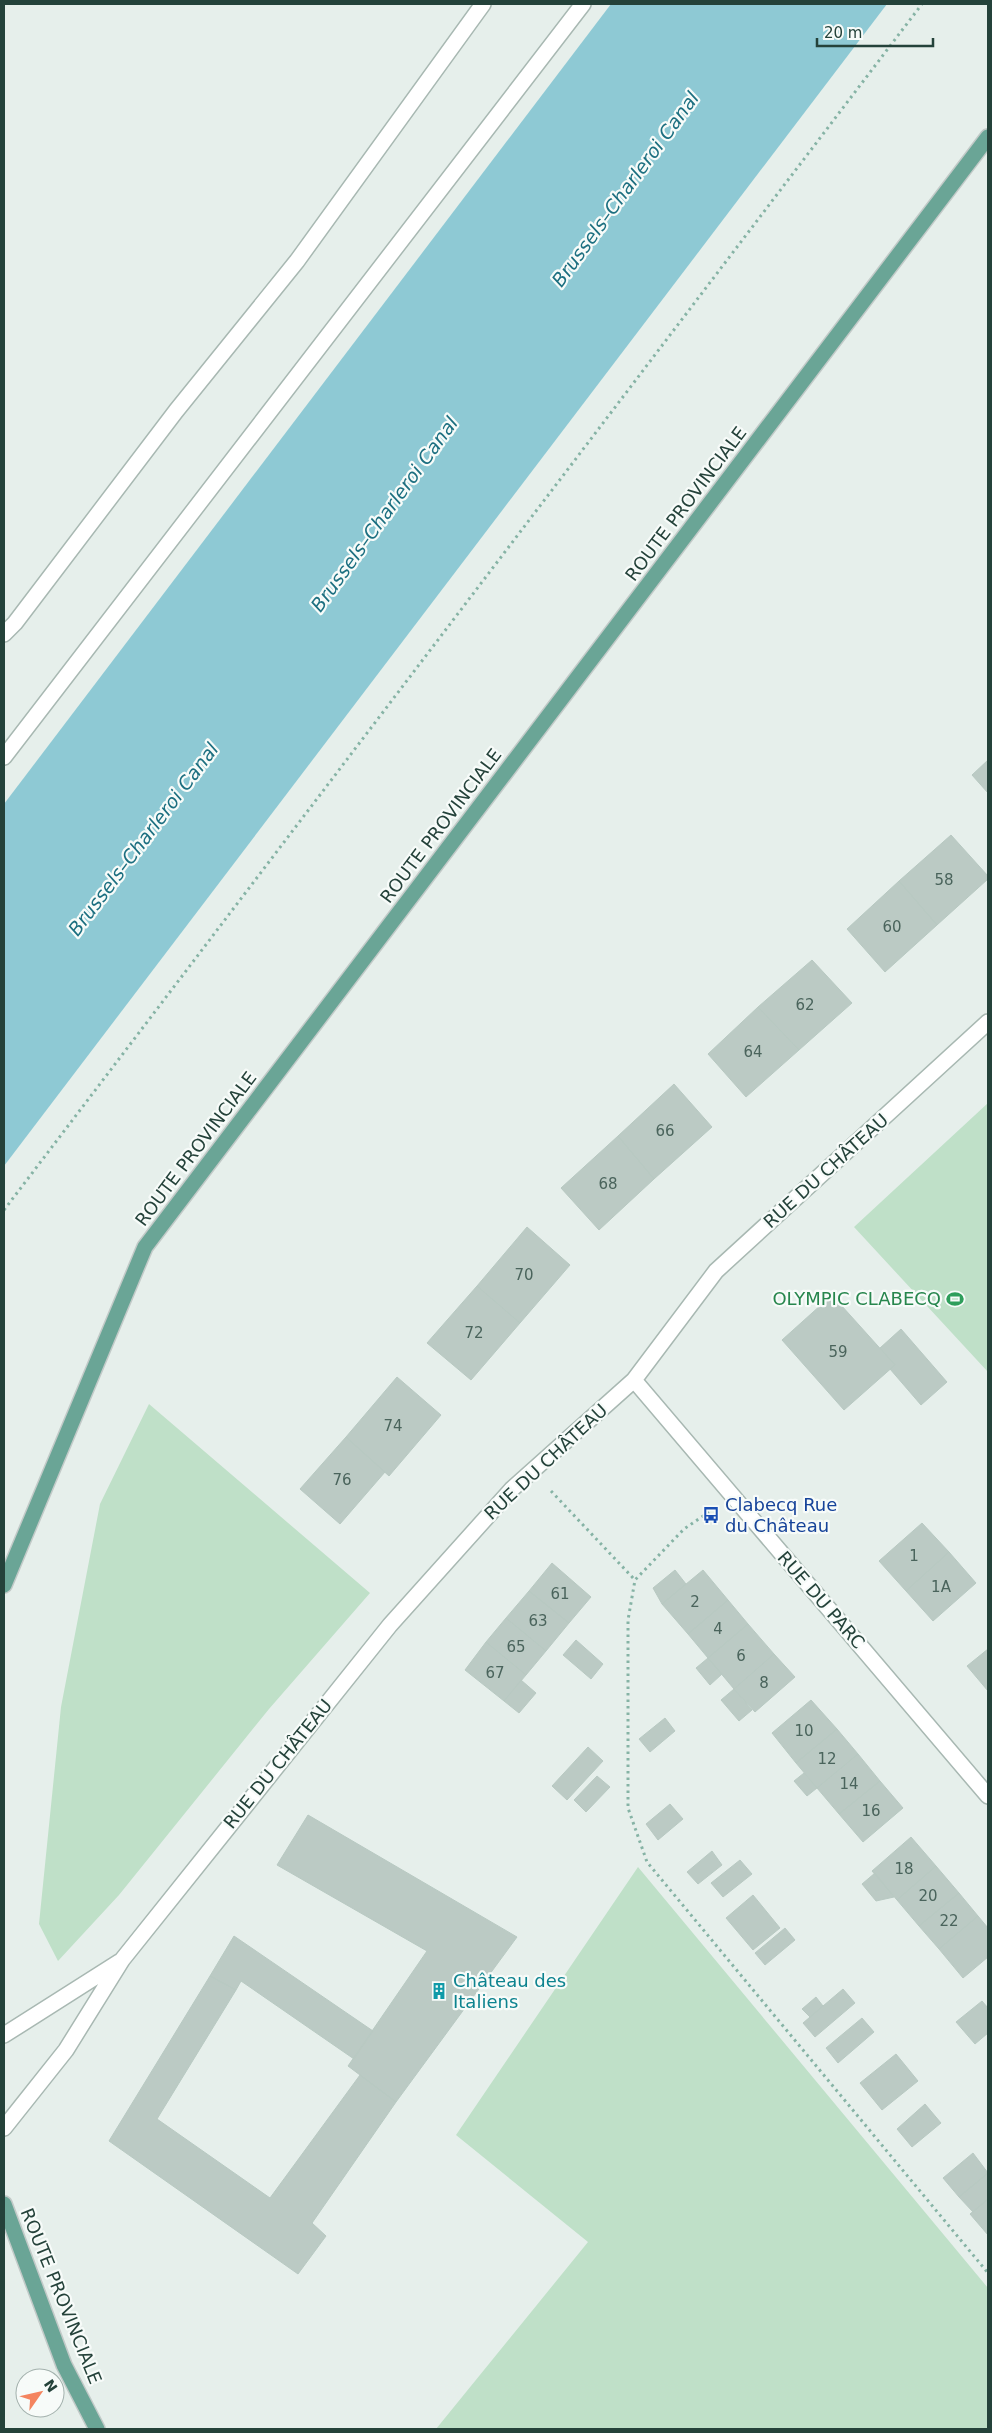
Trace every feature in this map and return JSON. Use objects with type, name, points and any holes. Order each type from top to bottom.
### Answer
[{"type":"main road","name":"ROUTE PROVINCIALE","points":[[4,1584],[144,1247],[988,137]]},
{"type":"main road","name":"ROUTE PROVINCIALE","points":[[4,2204],[64,2365],[97,2429]]},
{"type":"street","points":[[4,634],[21,616],[176,411],[297,261],[483,4]]},
{"type":"street","points":[[4,757],[583,4]]},
{"type":"street","name":"RUE DU CHÂTEAU","points":[[4,2128],[66,2050],[122,1960],[390,1625],[512,1489],[634,1380],[716,1271],[988,1022]]},
{"type":"street","name":"RUE DU PARC","points":[[634,1380],[988,1796]]},
{"type":"street","name":"RUE DU CHÂTEAU","points":[[4,2035],[122,1960]]},
{"type":"path","points":[[4,1210],[922,4]]},
{"type":"path","points":[[532,1470],[635,1580]]},
{"type":"path","points":[[732,1496],[684,1529],[635,1580],[628,1620],[628,1808],[647,1862],[988,2273]]},
{"type":"green space","name":"OLYMPIC CLABECQ","points":[[988,1103],[988,1372],[854,1227]]},
{"type":"green space","points":[[149,1404],[370,1593],[269,1709],[119,1895],[58,1961],[39,1924],[61,1707],[100,1504]]},
{"type":"green space","points":[[638,1867],[988,2288],[988,2429],[436,2429],[588,2242],[456,2135]]},
{"type":"water","name":"Brussels–Charleroi Canal","points":[[611,4],[887,4],[4,1166],[4,804]]},
{"type":"building","points":[[988,760],[988,793],[972,775]]},
{"type":"building","points":[[951,835],[988,876],[988,879],[937,925],[899,881]]},
{"type":"building","points":[[899,881],[937,925],[885,972],[847,929]]},
{"type":"building","points":[[812,960],[852,1003],[799,1050],[758,1007]]},
{"type":"building","points":[[758,1007],[799,1050],[746,1097],[708,1054]]},
{"type":"building","points":[[674,1084],[712,1127],[654,1179],[618,1136]]},
{"type":"building","points":[[618,1136],[654,1179],[599,1230],[561,1188]]},
{"type":"building","points":[[527,1227],[570,1265],[520,1323],[477,1286]]},
{"type":"building","points":[[477,1286],[520,1323],[471,1380],[427,1343]]},
{"type":"building","points":[[832,1295],[895,1365],[844,1410],[782,1340]]},
{"type":"building","points":[[901,1329],[947,1382],[921,1405],[890,1369],[895,1365],[880,1348]]},
{"type":"building","points":[[397,1377],[441,1415],[389,1476],[346,1437]]},
{"type":"building","points":[[346,1437],[385,1472],[340,1524],[300,1489]]},
{"type":"building","points":[[922,1523],[949,1552],[906,1591],[879,1561]]},
{"type":"building","points":[[949,1552],[976,1583],[933,1621],[906,1591]]},
{"type":"building","points":[[552,1563],[591,1597],[569,1623],[529,1591]]},
{"type":"building","points":[[675,1570],[686,1584],[662,1604],[653,1588]]},
{"type":"building","points":[[703,1570],[728,1600],[688,1634],[662,1604]]},
{"type":"building","points":[[529,1591],[569,1623],[546,1651],[506,1618]]},
{"type":"building","points":[[728,1600],[748,1624],[708,1658],[688,1634]]},
{"type":"building","points":[[506,1618],[546,1651],[526,1675],[486,1642]]},
{"type":"building","points":[[748,1624],[774,1654],[734,1689],[708,1658]]},
{"type":"building","points":[[576,1640],[603,1664],[591,1679],[563,1655]]},
{"type":"building","points":[[486,1642],[526,1675],[504,1701],[465,1670]]},
{"type":"building","points":[[988,1649],[988,1691],[967,1666]]},
{"type":"building","points":[[774,1654],[795,1677],[755,1712],[734,1689]]},
{"type":"building","points":[[708,1658],[722,1674],[710,1685],[696,1668]]},
{"type":"building","points":[[521,1680],[536,1693],[519,1713],[504,1701]]},
{"type":"building","points":[[734,1689],[752,1710],[739,1721],[721,1700]]},
{"type":"building","points":[[811,1700],[837,1729],[796,1763],[772,1733]]},
{"type":"building","points":[[665,1718],[675,1731],[650,1752],[639,1739]]},
{"type":"building","points":[[837,1729],[858,1754],[817,1788],[796,1763]]},
{"type":"building","points":[[588,1747],[603,1761],[567,1800],[552,1786]]},
{"type":"building","points":[[858,1754],[880,1781],[839,1814],[817,1788]]},
{"type":"building","points":[[804,1773],[817,1788],[807,1796],[794,1781]]},
{"type":"building","points":[[597,1776],[610,1787],[586,1812],[574,1800]]},
{"type":"building","points":[[880,1781],[903,1808],[863,1842],[839,1814]]},
{"type":"building","points":[[670,1804],[683,1819],[658,1840],[646,1824]]},
{"type":"building","name":"Château des Italiens","points":[[308,1815],[517,1937],[396,2102],[348,2066],[427,1951],[277,1865]]},
{"type":"building","points":[[911,1837],[936,1866],[897,1900],[872,1871]]},
{"type":"building","points":[[712,1851],[722,1865],[698,1884],[687,1872]]},
{"type":"building","points":[[740,1860],[752,1874],[723,1897],[711,1883]]},
{"type":"building","points":[[936,1866],[959,1893],[919,1926],[897,1900]]},
{"type":"building","points":[[875,1873],[894,1897],[876,1901],[862,1884]]},
{"type":"building","points":[[959,1893],[978,1916],[939,1949],[919,1926]]},
{"type":"building","points":[[753,1895],[780,1928],[753,1950],[726,1918]]},
{"type":"building","points":[[978,1916],[988,1928],[988,1957],[963,1978],[939,1949]]},
{"type":"building","points":[[785,1928],[795,1940],[765,1965],[755,1953]]},
{"type":"building","points":[[234,1936],[373,2031],[354,2059],[241,1981],[236,1990],[210,1976]]},
{"type":"building","points":[[210,1976],[236,1990],[157,2119],[270,2198],[360,2075],[396,2102],[312,2223],[326,2236],[298,2274],[109,2141]]},
{"type":"building","points":[[843,1989],[855,2003],[815,2037],[803,2023]]},
{"type":"building","points":[[816,1997],[823,2006],[810,2017],[802,2009]]},
{"type":"building","points":[[982,2001],[988,2008],[988,2033],[975,2044],[956,2022]]},
{"type":"building","points":[[862,2018],[874,2032],[838,2063],[826,2048]]},
{"type":"building","points":[[896,2054],[918,2081],[882,2110],[860,2083]]},
{"type":"building","points":[[925,2104],[941,2123],[912,2147],[897,2129]]},
{"type":"building","points":[[973,2153],[988,2173],[959,2197],[943,2178]]},
{"type":"building","points":[[988,2173],[988,2199],[973,2212],[959,2197]]},
{"type":"building","points":[[988,2199],[988,2235],[970,2214]]},
{"type":"place","name":"OLYMPIC CLABECQ","points":[[955,1299]]},
{"type":"place","name":"Clabecq Rue du Château","points":[[711,1515]]},
{"type":"place","name":"Château des Italiens","points":[[439,1991]]}]
